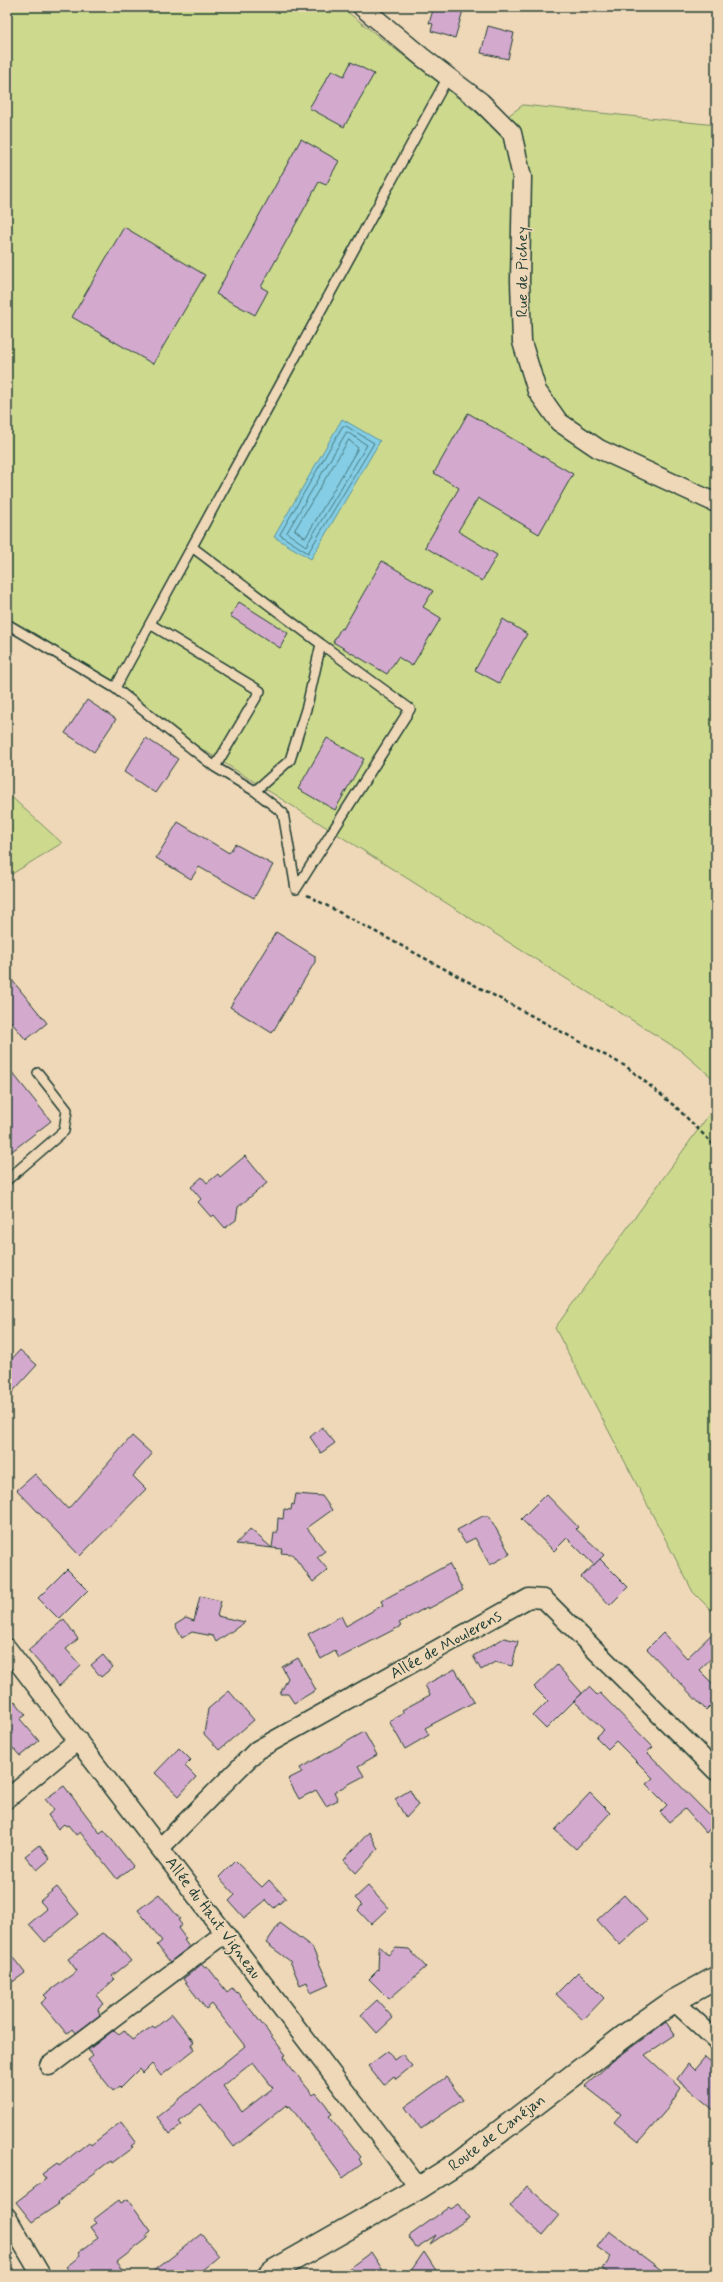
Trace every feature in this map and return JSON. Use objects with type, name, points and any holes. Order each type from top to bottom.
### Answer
[{"type":"street","name":"Rue de Pichey","points":[[362,7],[481,102],[512,133],[522,177],[520,281],[522,342],[537,391],[559,422],[599,449],[716,503]]},
{"type":"street","name":"Allée de Moulerens","points":[[160,1848],[257,1750],[529,1598],[536,1597],[544,1599],[716,1771]]},
{"type":"street","name":"Allée du Haut Vigneau","points":[[7,1648],[419,2188]]},
{"type":"street","points":[[7,1799],[78,1740]]},
{"type":"street","points":[[49,2066],[225,1933]]},
{"type":"street","name":"Route de Canéjan","points":[[269,2275],[275,2270],[419,2188],[460,2162],[630,2032],[674,2001],[716,1978]]},
{"type":"street","points":[[674,2001],[716,2040]]},
{"type":"street","points":[[7,2217],[41,2275]]},
{"type":"lane","points":[[115,688],[448,77]]},
{"type":"lane","points":[[192,547],[410,709],[296,889]]},
{"type":"lane","points":[[7,624],[115,688],[216,767],[254,791],[283,813],[296,889]]},
{"type":"lane","points":[[150,624],[260,691],[216,767]]},
{"type":"lane","points":[[254,791],[290,760],[307,706],[321,644]]},
{"type":"lane","points":[[7,1180],[64,1131],[68,1110],[38,1073]]},
{"type":"path","points":[[296,889],[627,1067],[677,1108],[716,1147]]},
{"type":"green space","points":[[7,7],[341,7],[494,126],[523,105],[716,125],[716,1081],[681,1051],[7,626]]},
{"type":"green space","points":[[7,793],[62,843],[7,877]]},
{"type":"green space","points":[[716,1105],[716,1615],[693,1592],[555,1328]]},
{"type":"water","points":[[342,419],[380,441],[311,559],[274,537]]},
{"type":"building","points":[[434,7],[464,7],[455,38],[431,31],[433,24],[429,23]]},
{"type":"building","points":[[488,26],[514,33],[508,59],[481,53]]},
{"type":"building","points":[[351,62],[374,74],[344,127],[309,108],[332,70],[344,76]]},
{"type":"building","points":[[301,139],[339,161],[326,185],[319,182],[261,287],[268,291],[255,315],[216,294]]},
{"type":"building","points":[[124,227],[205,275],[153,364],[72,317]]},
{"type":"building","points":[[468,413],[573,474],[539,534],[478,498],[458,531],[497,555],[482,581],[425,547],[459,488],[434,473]]},
{"type":"building","points":[[382,561],[433,591],[423,607],[441,618],[412,666],[398,657],[387,674],[333,642],[341,628],[343,629]]},
{"type":"building","points":[[239,602],[288,633],[280,648],[230,616]]},
{"type":"building","points":[[503,619],[527,634],[499,683],[475,670]]},
{"type":"building","points":[[87,700],[116,719],[94,752],[65,733]]},
{"type":"building","points":[[146,738],[178,759],[155,793],[124,772]]},
{"type":"building","points":[[327,738],[364,759],[335,810],[298,789]]},
{"type":"building","points":[[178,822],[229,853],[235,844],[273,865],[254,898],[199,867],[191,879],[156,858]]},
{"type":"building","points":[[276,932],[315,956],[315,962],[272,1033],[230,1007]]},
{"type":"building","points":[[7,974],[47,1023],[26,1040],[7,1017]]},
{"type":"building","points":[[7,1066],[51,1121],[7,1155]]},
{"type":"building","points":[[245,1156],[267,1183],[238,1207],[236,1220],[225,1228],[214,1215],[211,1217],[198,1202],[201,1199],[191,1187],[202,1177],[207,1183],[218,1174],[220,1177]]},
{"type":"building","points":[[20,1350],[37,1365],[7,1398],[7,1364]]},
{"type":"building","points":[[322,1427],[335,1443],[321,1453],[310,1437]]},
{"type":"building","points":[[132,1436],[152,1454],[133,1476],[146,1489],[80,1556],[17,1490],[35,1474],[68,1509]]},
{"type":"building","points":[[296,1494],[322,1496],[332,1510],[307,1528],[325,1551],[317,1557],[328,1570],[313,1582],[292,1554],[281,1553],[282,1549],[272,1548],[274,1533],[277,1533],[278,1518],[283,1519],[284,1509],[291,1510],[292,1504],[294,1505]]},
{"type":"building","points":[[546,1494],[578,1527],[576,1529],[604,1555],[594,1565],[567,1538],[554,1551],[521,1519]]},
{"type":"building","points":[[483,1516],[489,1516],[510,1554],[490,1565],[475,1538],[465,1543],[457,1530]]},
{"type":"building","points":[[250,1529],[272,1548],[236,1544]]},
{"type":"building","points":[[600,1559],[628,1587],[610,1605],[581,1577]]},
{"type":"building","points":[[449,1564],[463,1590],[428,1609],[427,1607],[399,1623],[401,1626],[339,1658],[335,1651],[321,1659],[308,1634],[341,1616],[346,1626],[383,1605],[381,1601]]},
{"type":"building","points":[[67,1569],[88,1590],[59,1619],[38,1598]]},
{"type":"building","points":[[200,1596],[221,1601],[217,1616],[245,1622],[216,1642],[213,1636],[192,1632],[182,1638],[175,1625],[186,1618],[194,1621]]},
{"type":"building","points":[[64,1619],[78,1639],[66,1649],[81,1666],[59,1686],[28,1650]]},
{"type":"building","points":[[716,1630],[716,1654],[699,1670],[716,1687],[716,1700],[706,1710],[647,1649],[663,1633],[687,1658]]},
{"type":"building","points":[[504,1638],[518,1641],[512,1666],[495,1662],[481,1670],[473,1656]]},
{"type":"building","points":[[103,1655],[113,1667],[101,1677],[91,1665]]},
{"type":"building","points":[[298,1658],[316,1690],[294,1703],[288,1694],[280,1694],[288,1678],[282,1667]]},
{"type":"building","points":[[557,1665],[582,1693],[546,1729],[533,1716],[548,1701],[534,1687]]},
{"type":"building","points":[[455,1669],[474,1702],[425,1728],[429,1735],[405,1749],[389,1721],[404,1713],[402,1710],[430,1695],[425,1685]]},
{"type":"building","points":[[589,1687],[597,1695],[600,1693],[653,1747],[647,1752],[716,1822],[706,1833],[685,1809],[669,1822],[660,1812],[667,1805],[646,1784],[653,1778],[616,1741],[608,1749],[596,1737],[604,1730],[574,1701]]},
{"type":"building","points":[[229,1691],[254,1720],[219,1750],[204,1734],[208,1709]]},
{"type":"building","points":[[15,1701],[26,1715],[20,1719],[39,1741],[20,1756],[13,1748],[7,1753],[7,1702],[10,1705]]},
{"type":"building","points":[[364,1732],[377,1755],[358,1766],[364,1776],[334,1792],[338,1800],[326,1806],[316,1790],[299,1799],[288,1779],[302,1772],[300,1768]]},
{"type":"building","points":[[179,1748],[191,1760],[185,1766],[196,1777],[179,1796],[155,1773]]},
{"type":"building","points":[[64,1786],[100,1833],[104,1830],[133,1866],[117,1879],[80,1832],[76,1835],[68,1825],[66,1826],[64,1824],[58,1829],[48,1815],[54,1810],[45,1799]]},
{"type":"building","points":[[410,1790],[418,1805],[406,1818],[395,1799]]},
{"type":"building","points":[[590,1793],[610,1813],[576,1849],[555,1830]]},
{"type":"building","points":[[369,1832],[378,1849],[356,1873],[344,1860]]},
{"type":"building","points":[[39,1845],[50,1859],[37,1870],[25,1856]]},
{"type":"building","points":[[235,1861],[262,1887],[269,1880],[286,1898],[274,1908],[266,1900],[244,1918],[229,1901],[235,1895],[219,1877]]},
{"type":"building","points":[[368,1886],[388,1908],[371,1924],[358,1910],[362,1905],[355,1898]]},
{"type":"building","points":[[57,1887],[79,1914],[45,1942],[29,1924],[47,1909],[40,1901]]},
{"type":"building","points":[[159,1894],[180,1919],[178,1920],[182,1925],[178,1928],[186,1939],[184,1940],[189,1947],[170,1962],[157,1945],[162,1941],[138,1910]]},
{"type":"building","points":[[624,1895],[647,1920],[620,1945],[597,1920]]},
{"type":"building","points":[[280,1923],[312,1947],[329,1985],[311,1993],[307,1982],[300,1985],[290,1961],[266,1943]]},
{"type":"building","points":[[102,1933],[115,1942],[131,1961],[112,1976],[115,1979],[97,1995],[104,2004],[98,2009],[100,2015],[76,2033],[73,2029],[67,2034],[41,2003],[47,1998],[44,1995],[77,1971],[68,1959]]},
{"type":"building","points":[[379,1945],[388,1955],[396,1948],[409,1949],[426,1967],[389,1999],[369,1979],[378,1970]]},
{"type":"building","points":[[7,1950],[25,1973],[7,1986]]},
{"type":"building","points":[[202,1964],[205,1967],[207,1966],[227,1992],[232,1988],[236,1993],[237,1992],[286,2055],[284,2056],[286,2061],[313,2095],[316,2093],[326,2105],[332,2114],[329,2116],[361,2157],[359,2159],[362,2164],[343,2178],[290,2106],[288,2107],[286,2105],[234,2147],[201,2104],[179,2122],[182,2125],[170,2134],[157,2117],[245,2046],[212,2004],[206,2009],[183,1979]],"holes":[[[253,2062],[273,2088],[242,2112],[223,2086]]]},
{"type":"building","points":[[578,1972],[604,1998],[583,2020],[556,1994]]},
{"type":"building","points":[[377,2000],[393,2018],[377,2033],[361,2015]]},
{"type":"building","points":[[172,2014],[194,2042],[191,2044],[195,2049],[161,2076],[152,2064],[143,2073],[140,2069],[121,2088],[119,2086],[113,2091],[88,2060],[93,2056],[88,2050],[114,2030],[119,2034],[124,2030],[132,2040],[153,2026],[155,2028]]},
{"type":"building","points":[[666,2022],[675,2035],[645,2055],[681,2088],[668,2108],[639,2142],[614,2122],[621,2114],[585,2086],[614,2060]]},
{"type":"building","points":[[388,2051],[394,2060],[402,2054],[412,2066],[396,2079],[394,2076],[383,2085],[368,2066]]},
{"type":"building","points":[[705,2057],[716,2066],[716,2112],[677,2079],[688,2064],[694,2070]]},
{"type":"building","points":[[446,2077],[463,2100],[421,2129],[405,2107]]},
{"type":"building","points":[[121,2122],[136,2142],[131,2146],[133,2147],[112,2163],[111,2161],[106,2164],[61,2199],[58,2203],[59,2204],[32,2222],[16,2202],[46,2179],[42,2174],[57,2163],[59,2166],[89,2142],[91,2145]]},
{"type":"building","points":[[527,2186],[559,2215],[542,2235],[510,2206]]},
{"type":"building","points":[[128,2199],[151,2231],[146,2235],[148,2238],[117,2262],[127,2275],[73,2275],[66,2267],[80,2256],[78,2253],[98,2238],[90,2227],[96,2223],[93,2220],[119,2200],[121,2203]]},
{"type":"building","points":[[459,2204],[469,2218],[430,2244],[436,2235],[416,2248],[409,2236],[449,2207],[451,2209]]},
{"type":"building","points":[[609,2231],[668,2275],[611,2275],[603,2269],[611,2257],[597,2247]]},
{"type":"building","points":[[201,2234],[219,2256],[206,2267],[195,2275],[149,2275]]},
{"type":"building","points":[[371,2252],[386,2275],[340,2275]]},
{"type":"building","points":[[424,2252],[439,2275],[408,2275]]}]
